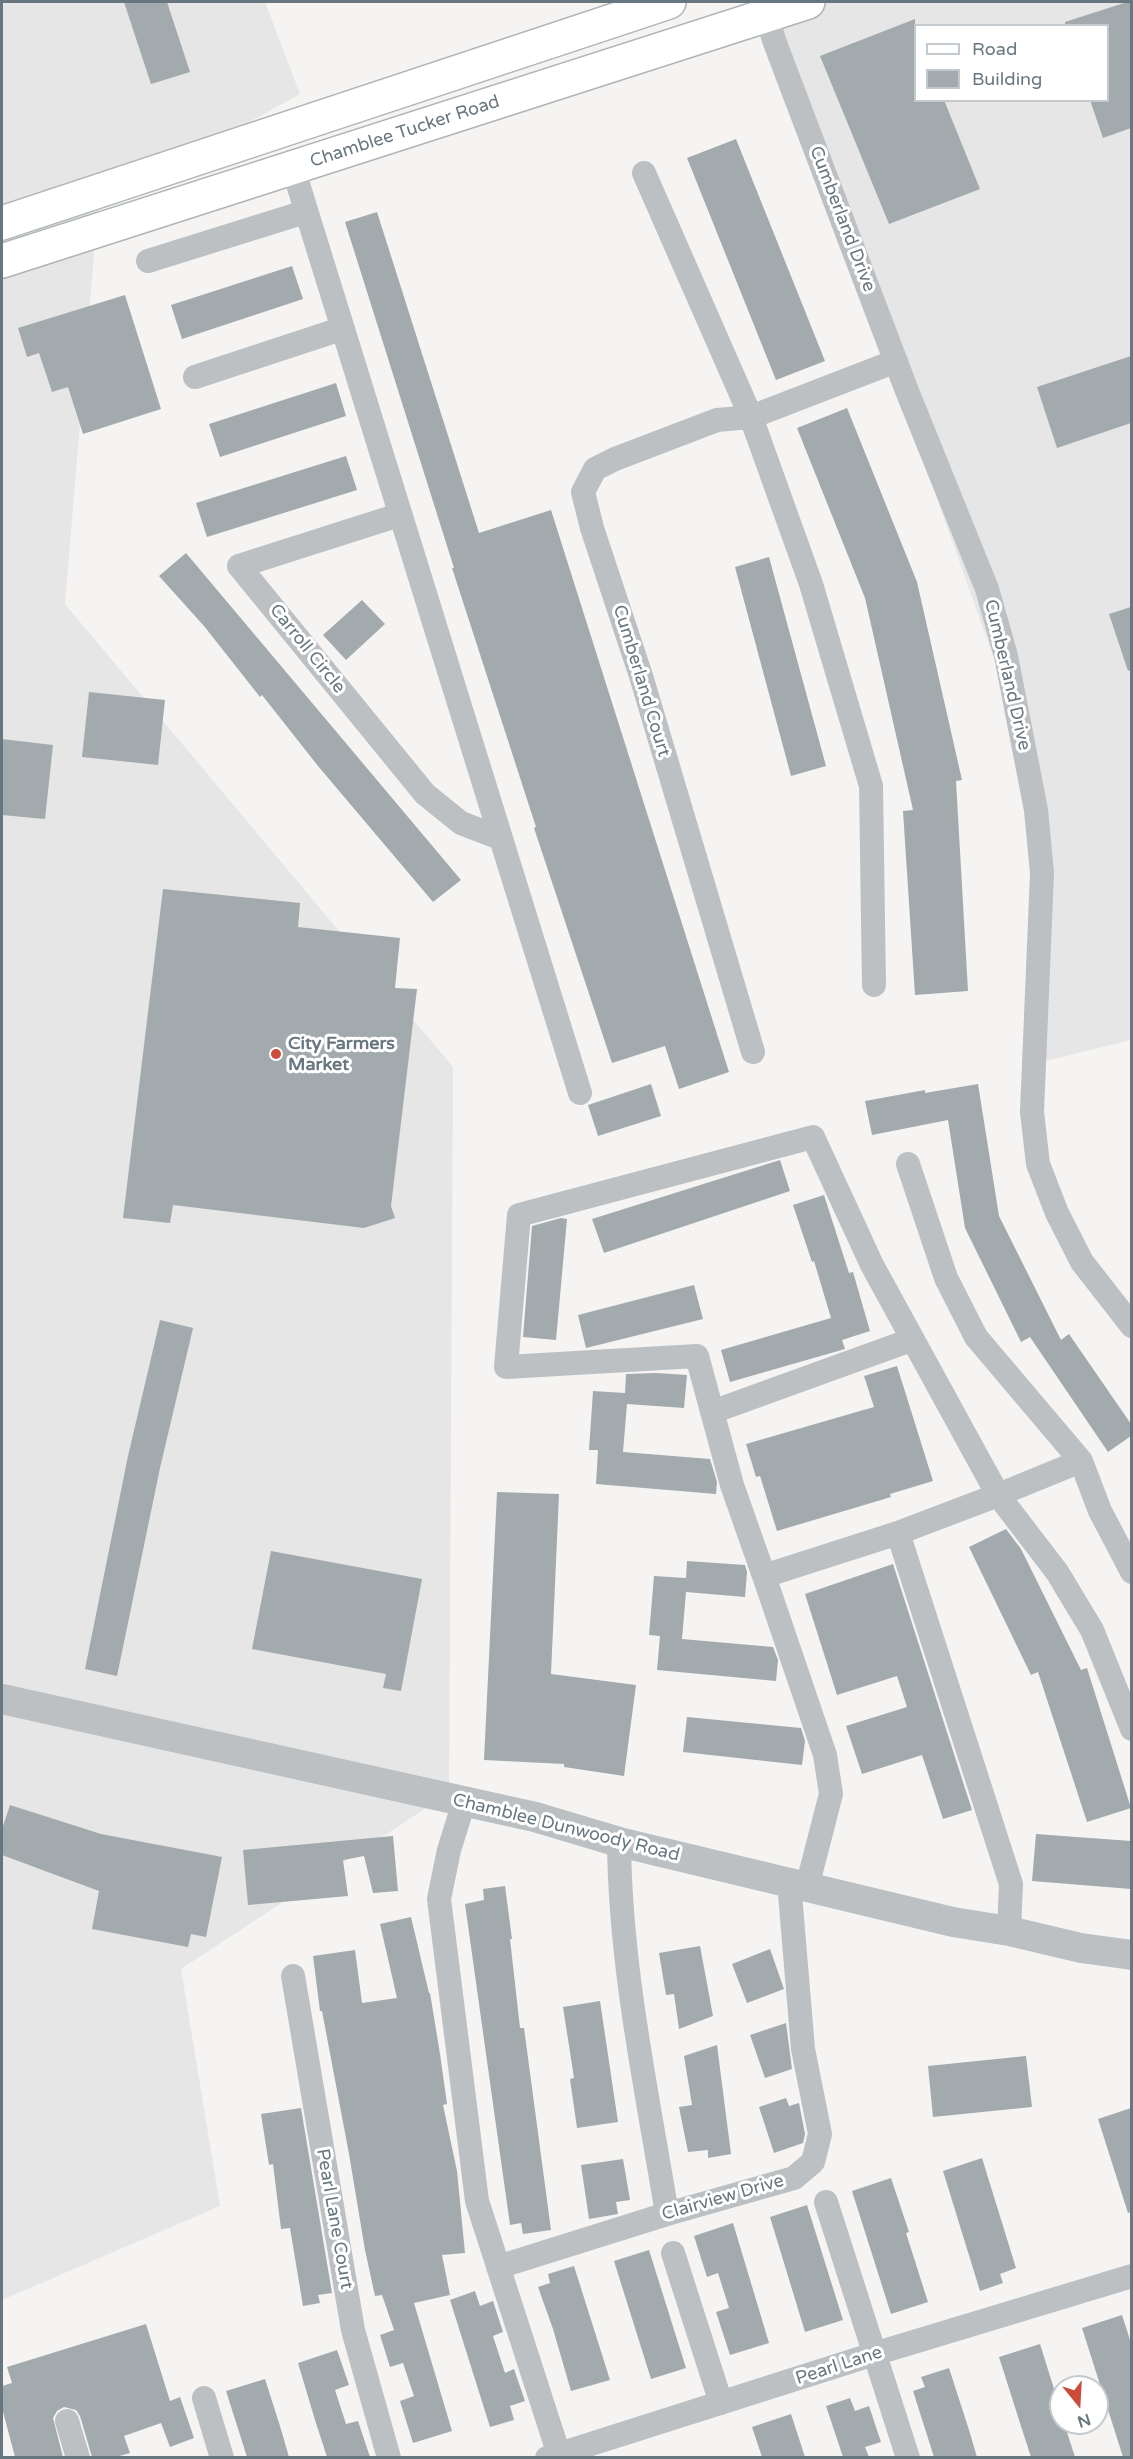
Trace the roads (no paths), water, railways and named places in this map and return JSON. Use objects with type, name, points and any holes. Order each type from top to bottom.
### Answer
[{"type":"main road","points":[[2,223],[669,2]]},
{"type":"main road","name":"Chamblee Tucker Road","points":[[2,261],[292,168],[764,9],[808,2]]},
{"type":"street","name":"Cumberland Drive","points":[[764,9],[896,361],[987,590],[1006,656],[1036,810],[1042,873],[1032,1112],[1038,1164],[1057,1213],[1082,1262],[1131,1326]]},
{"type":"street","points":[[292,168],[580,1093]]},
{"type":"street","points":[[644,173],[751,417],[812,584],[871,786],[874,985]]},
{"type":"street","points":[[148,261],[305,212]]},
{"type":"street","points":[[195,376],[341,329]]},
{"type":"street","name":"Cumberland Court","points":[[753,1052],[641,676],[592,528],[583,492],[595,470],[615,459],[717,420],[751,417],[896,361]]},
{"type":"street","name":"Carroll Circle","points":[[399,515],[239,566],[425,794],[461,823],[500,838]]},
{"type":"street","name":"Clairview Drive","points":[[498,2266],[794,2178],[813,2162],[820,2134],[803,2049],[790,1894],[799,1885],[831,1794],[825,1755],[732,1485],[697,1356],[506,1367],[519,1215],[813,1137],[872,1265],[911,1340]]},
{"type":"street","points":[[908,1164],[946,1278],[976,1337],[1081,1461],[1100,1511],[1131,1572]]},
{"type":"street","points":[[712,1412],[911,1340],[999,1495],[1057,1572],[1092,1630],[1131,1729]]},
{"type":"street","points":[[764,1576],[898,1533],[1081,1461]]},
{"type":"street","points":[[898,1533],[1011,1884],[1009,1931]]},
{"type":"street","name":"Chamblee Dunwoody Road","points":[[2,1699],[535,1817],[619,1842],[969,1926],[1009,1931],[1081,1948],[1131,1955]]},
{"type":"street","points":[[464,1802],[449,1850],[439,1899],[477,2201],[555,2456]]},
{"type":"street","points":[[619,1842],[620,1900],[626,1964],[667,2214]]},
{"type":"street","name":"Pearl Lane Court","points":[[293,1976],[353,2330],[389,2457]]},
{"type":"street","points":[[826,2202],[908,2457]]},
{"type":"street","points":[[673,2253],[721,2403]]},
{"type":"street","name":"Pearl Lane","points":[[555,2456],[874,2354],[1131,2276]]},
{"type":"street","points":[[204,2398],[222,2457]]},
{"type":"street","points":[[68,2421],[78,2457]]},
{"type":"place","name":"City Farmers Market","points":[[276,1054]]}]
